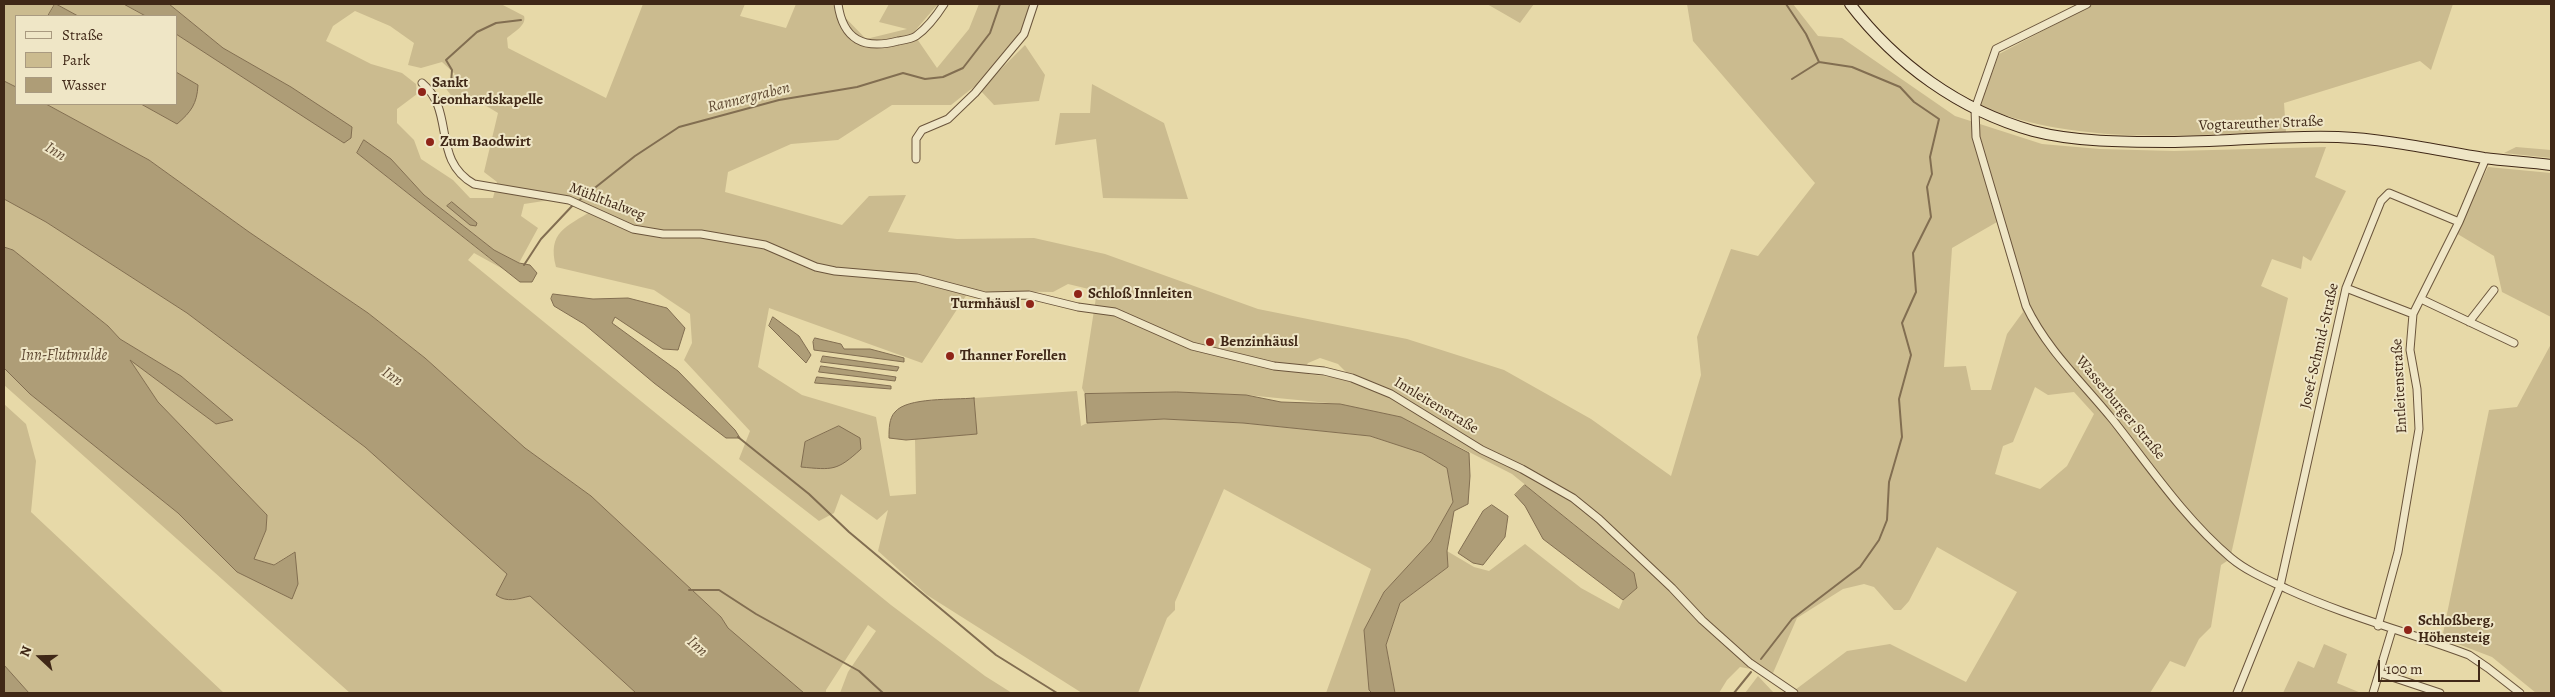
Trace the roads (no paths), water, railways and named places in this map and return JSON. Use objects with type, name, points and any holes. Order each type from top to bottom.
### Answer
[{"type":"main road","points":[[1850,4],[1900,58],[1917,73],[1974,109]]},
{"type":"main road","name":"Vogtareuther Straße","points":[[1974,109],[2034,131],[2084,139],[2168,142],[2284,137],[2362,138],[2486,158],[2551,165]]},
{"type":"street","points":[[838,4],[840,17],[848,34],[860,42],[885,44],[915,37],[944,4]]},
{"type":"street","points":[[916,159],[916,139],[922,130],[948,119],[975,93],[1024,34],[1034,4]]},
{"type":"street","points":[[1974,109],[1996,49],[2087,4]]},
{"type":"street","name":"Mühlthalweg","points":[[422,83],[437,100],[452,163],[463,178],[474,184],[493,189],[569,200],[633,229],[663,234],[701,234],[765,245],[816,267],[835,272],[854,275],[904,277]]},
{"type":"street","name":"Wasserburger Straße","points":[[1974,109],[1976,137],[2026,306],[2047,342],[2196,525],[2232,559],[2255,574],[2329,608],[2468,655],[2520,693]]},
{"type":"street","name":"Entleitenstraße","points":[[2378,626],[2398,552],[2418,429],[2417,389],[2410,350],[2413,314],[2459,222],[2486,158]]},
{"type":"street","name":"Josef-Schmid-Straße","points":[[2237,693],[2280,586],[2346,288],[2382,201],[2389,193],[2459,222]]},
{"type":"street","name":"Innleitenstraße","points":[[904,277],[935,282],[984,296],[1029,295],[1078,307],[1115,312],[1192,346],[1274,366],[1324,371],[1352,378],[1392,394],[1482,450],[1522,468],[1573,498],[1599,519],[1672,588],[1702,620],[1750,663],[1794,693]]},
{"type":"street","points":[[2346,288],[2413,314]]},
{"type":"street","points":[[2469,322],[2494,290]]},
{"type":"street","points":[[2420,299],[2514,343]]},
{"type":"street","points":[[2373,693],[2392,630]]},
{"type":"street","points":[[2380,673],[2440,693]]},
{"type":"water","points":[[56,4],[76,15],[49,15]]},
{"type":"water","points":[[124,4],[169,4],[223,48],[291,87],[352,127],[351,138],[344,143],[178,35],[178,15],[144,15]]},
{"type":"water","points":[[178,73],[198,85],[192,107],[177,124],[143,105],[178,105]]},
{"type":"water","name":"Inn","points":[[4,81],[15,86],[15,105],[48,105],[149,160],[249,232],[368,313],[425,358],[525,448],[591,496],[721,617],[728,628],[804,693],[636,693],[530,596],[508,600],[496,595],[507,574],[365,447],[187,313],[46,222],[4,199]]},
{"type":"water","points":[[364,140],[391,159],[424,195],[494,250],[519,263],[530,265],[537,273],[532,282],[520,282],[357,153]]},
{"type":"water","points":[[452,202],[477,223],[476,226],[470,225],[447,206]]},
{"type":"water","name":"Inn-Flutmulde","points":[[4,247],[13,250],[108,326],[120,339],[181,376],[233,420],[216,424],[130,360],[158,402],[267,515],[266,530],[254,559],[274,565],[295,552],[298,584],[292,599],[237,572],[178,513],[30,394],[4,368]]},
{"type":"water","points":[[553,294],[593,299],[628,298],[667,308],[685,328],[678,350],[663,349],[615,317],[612,323],[678,371],[735,430],[740,438],[726,438],[654,383],[584,324],[554,306],[551,299]]},
{"type":"water","points":[[773,317],[799,336],[811,355],[806,363],[769,326]]},
{"type":"water","points":[[815,338],[841,344],[844,349],[870,349],[904,358],[904,362],[814,350],[813,342]]},
{"type":"water","points":[[823,356],[899,367],[897,371],[821,362]]},
{"type":"water","points":[[821,366],[896,377],[895,381],[819,372]]},
{"type":"water","points":[[817,377],[891,386],[891,389],[815,383]]},
{"type":"water","points":[[1177,392],[1246,395],[1281,402],[1340,404],[1401,417],[1469,453],[1468,504],[1454,511],[1447,551],[1448,567],[1400,603],[1386,645],[1395,693],[1372,693],[1369,690],[1364,630],[1384,592],[1431,541],[1453,502],[1447,468],[1422,453],[1370,436],[1243,423],[1164,419],[1087,423],[1085,394]]},
{"type":"water","points":[[974,398],[977,434],[906,440],[889,438],[889,427],[892,417],[901,407],[943,399]]},
{"type":"water","points":[[839,426],[860,438],[861,449],[846,462],[834,467],[820,469],[801,467],[805,442]]},
{"type":"water","points":[[1525,485],[1634,573],[1637,588],[1623,600],[1543,539],[1525,506],[1515,495]]},
{"type":"water","points":[[1492,505],[1508,516],[1505,537],[1483,565],[1473,563],[1458,553],[1483,511]]},
{"type":"water","points":[[4,665],[29,693],[5,693]]},
{"type":"waterway","name":"Rannergraben","points":[[577,202],[635,156],[679,127],[779,100],[857,87],[903,73],[925,79],[943,77],[963,68],[990,33],[1000,4]]},
{"type":"waterway","points":[[1761,659],[1792,619],[1860,567],[1879,540],[1887,520],[1889,482],[1902,437],[1899,399],[1911,355],[1902,323],[1916,292],[1913,253],[1931,217],[1927,187],[1932,174],[1930,157],[1939,119],[1914,102],[1900,87],[1852,67],[1819,62],[1806,34],[1786,4]]},
{"type":"waterway","points":[[451,83],[452,70],[446,60],[477,32],[496,23],[521,20]]},
{"type":"waterway","points":[[1792,79],[1819,62]]},
{"type":"waterway","name":"Rannergraben","points":[[524,265],[541,239],[573,205]]},
{"type":"waterway","points":[[738,437],[809,494],[849,532],[996,655],[1057,693]]},
{"type":"waterway","points":[[689,590],[719,590],[756,614],[859,671],[883,693]]},
{"type":"waterway","points":[[1734,693],[1751,672]]},
{"type":"place","name":"Sankt Leonhardskapelle","points":[[422,92]]},
{"type":"place","name":"Zum Baodwirt","points":[[430,142]]},
{"type":"place","name":"Schloß Innleiten","points":[[1078,294]]},
{"type":"place","name":"Turmhäusl","points":[[1030,304]]},
{"type":"place","name":"Benzinhäusl","points":[[1210,342]]},
{"type":"place","name":"Thanner Forellen","points":[[950,356]]},
{"type":"place","name":"Schloßberg, Höhensteig","points":[[2408,630]]}]
